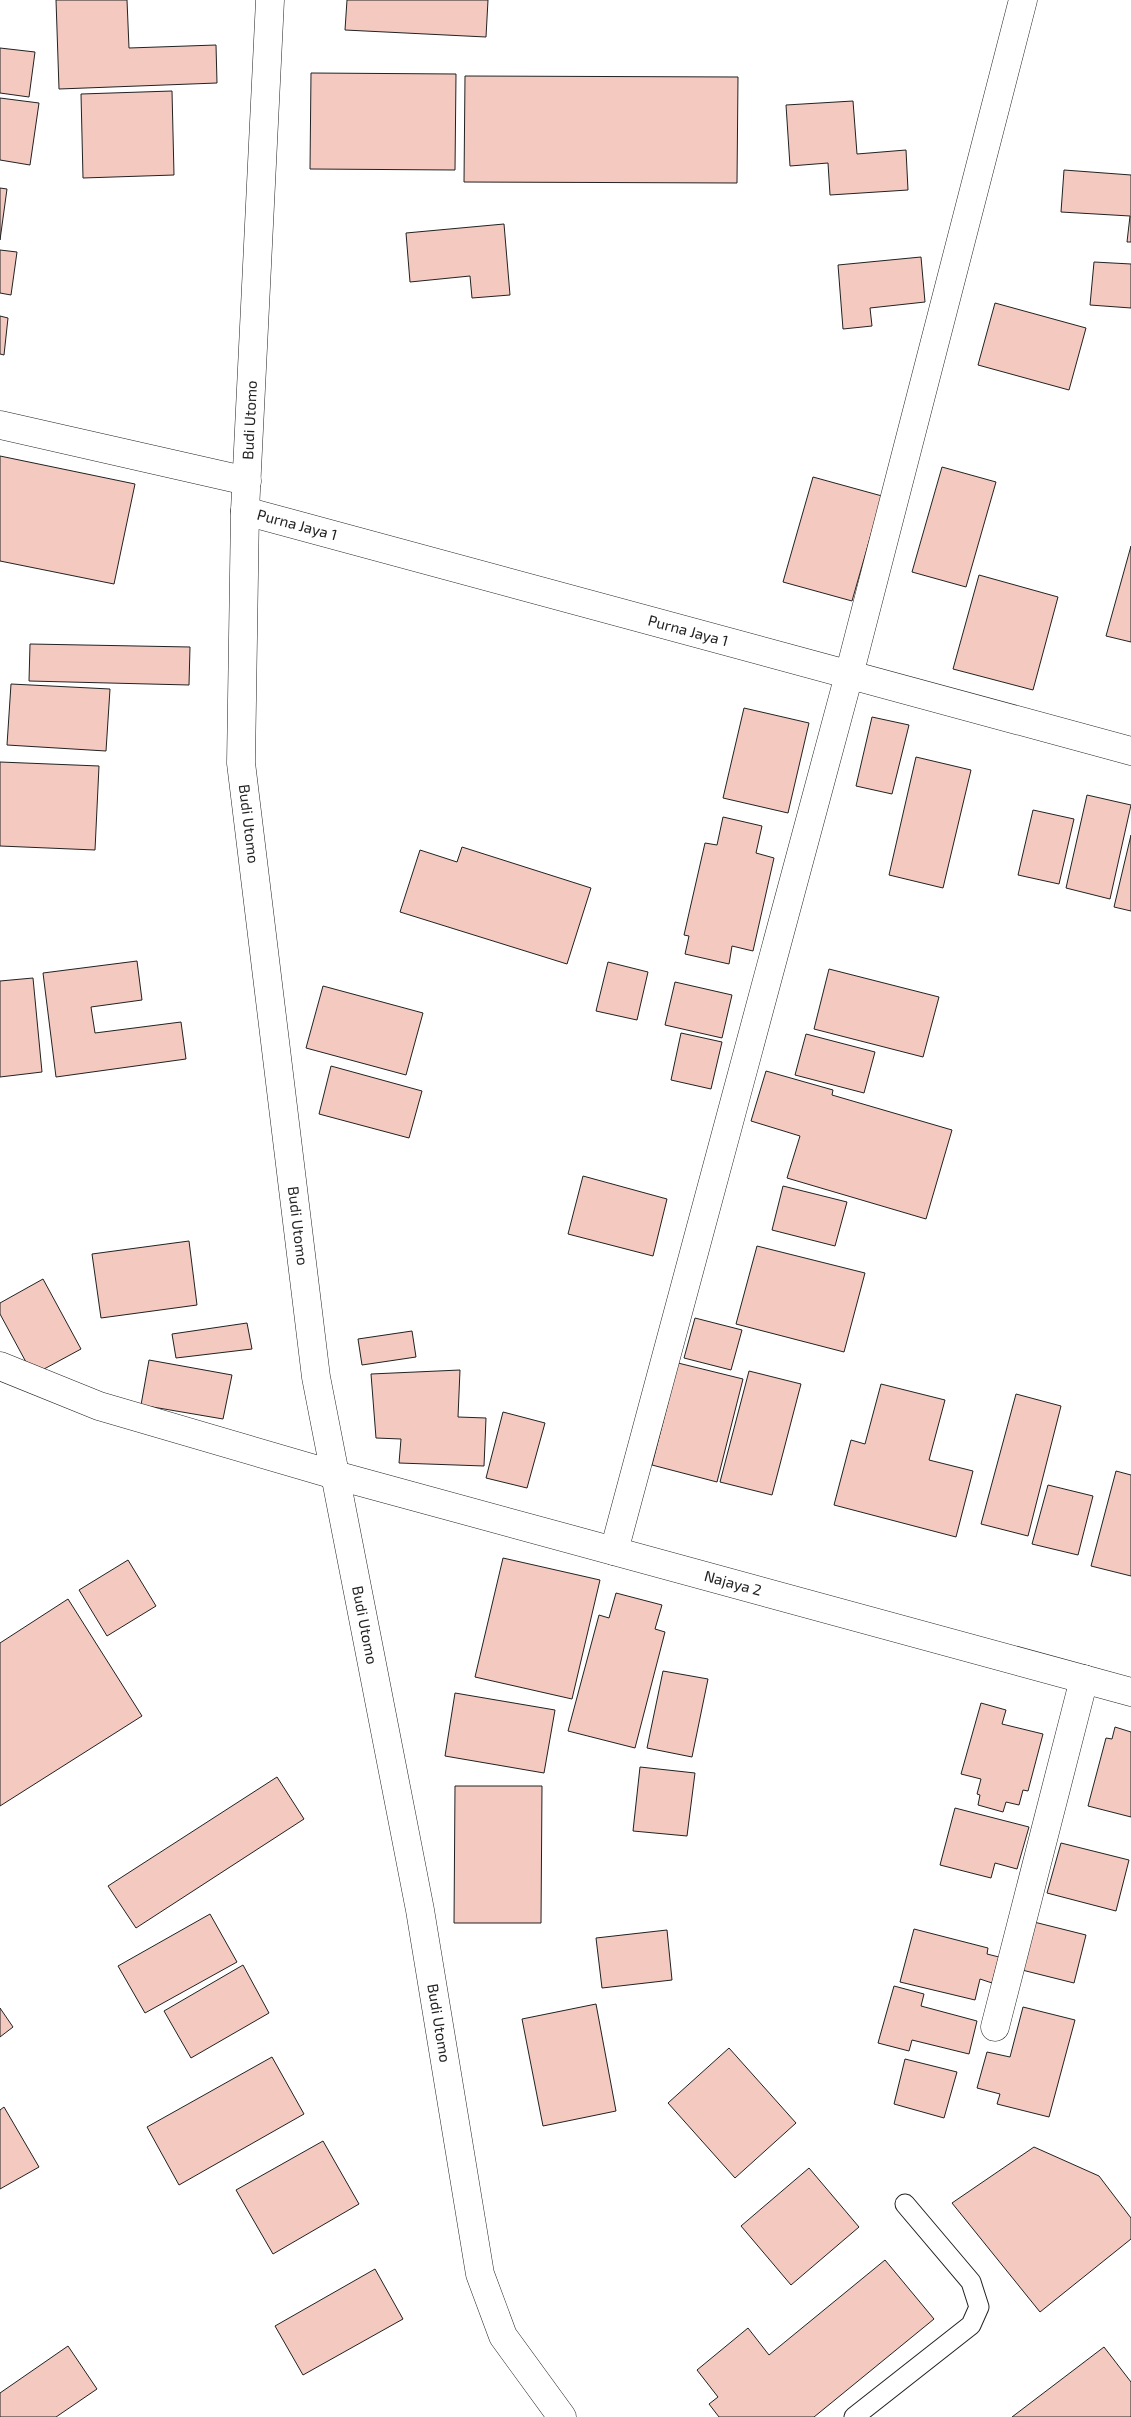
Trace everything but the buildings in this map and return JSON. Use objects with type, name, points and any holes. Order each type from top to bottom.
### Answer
[{"type":"street","name":"Budi Utomo","points":[[270,0],[245,511],[241,763],[316,1377],[420,1910],[480,2274],[503,2336],[562,2417]]},
{"type":"street","points":[[614,1551],[849,674],[1023,0]]},
{"type":"street","points":[[0,425],[247,481]]},
{"type":"street","name":"Purna Jaya 1","points":[[245,511],[1131,751]]},
{"type":"street","name":"Najaya 2","points":[[0,1366],[99,1406],[335,1474],[1131,1692]]},
{"type":"street","points":[[995,2027],[1084,1679]]},
{"type":"lane","points":[[854,2417],[971,2325],[978,2306],[971,2282],[905,2204]]}]
